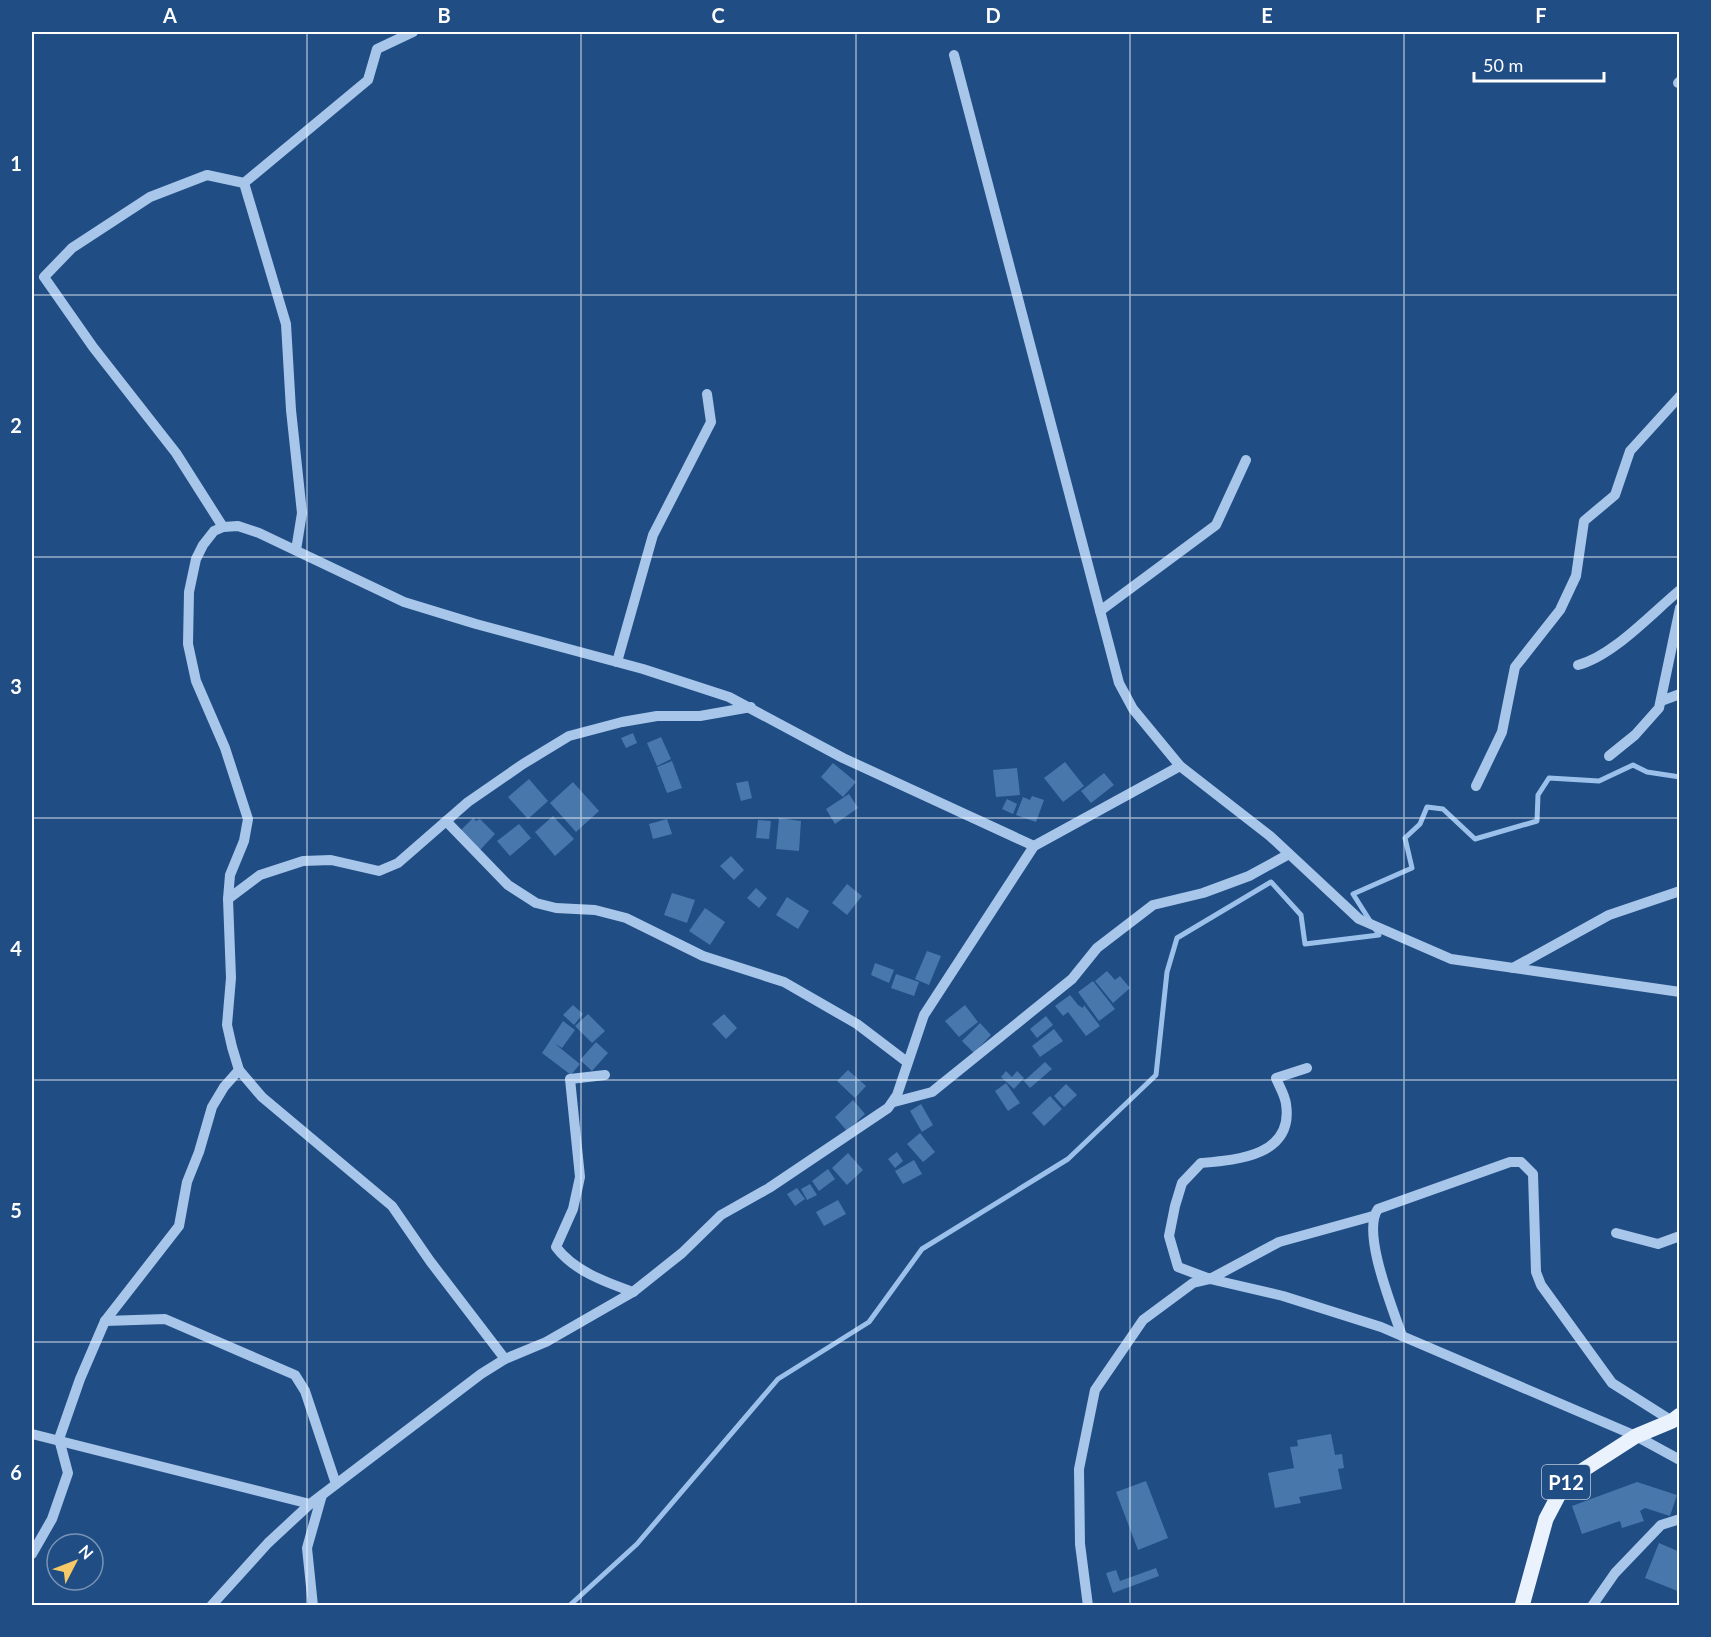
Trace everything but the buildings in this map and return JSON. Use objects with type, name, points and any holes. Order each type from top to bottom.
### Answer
[{"type":"main road","name":"P12","points":[[1522,1605],[1546,1519],[1566,1481],[1636,1436],[1676,1418]]},
{"type":"street","points":[[244,183],[368,80],[378,49],[412,32]]},
{"type":"street","points":[[954,55],[1119,683],[1133,709],[1180,766],[1289,854],[1359,919],[1451,959],[1680,992]]},
{"type":"street","points":[[223,527],[176,453],[93,347],[44,277],[72,248],[150,197],[207,175],[244,183]]},
{"type":"street","points":[[244,183],[286,324],[291,410],[302,513],[296,550]]},
{"type":"street","points":[[618,662],[653,535],[711,422],[707,394]]},
{"type":"street","points":[[1476,786],[1502,732],[1515,667],[1560,610],[1576,576],[1584,521],[1615,495],[1630,451],[1680,396]]},
{"type":"street","points":[[1100,611],[1216,525],[1246,460]]},
{"type":"street","points":[[505,1359],[430,1262],[392,1206],[262,1097],[239,1070],[227,1025],[231,978],[228,899],[230,875],[244,841],[248,819],[225,748],[196,681],[188,644],[189,592],[196,559],[208,538],[223,527],[238,526],[296,550],[404,602],[618,662],[729,697],[843,758],[1034,846]]},
{"type":"street","points":[[1578,664],[1589,662],[1620,641],[1680,590]]},
{"type":"street","points":[[1609,756],[1635,735],[1659,708],[1680,608]]},
{"type":"street","points":[[1661,702],[1680,694]]},
{"type":"street","points":[[228,899],[260,875],[303,861],[331,860],[379,871],[398,863],[446,821],[523,764],[569,736],[622,722],[657,716],[700,716],[751,707]]},
{"type":"street","points":[[894,1102],[924,1015],[1034,846],[1180,766]]},
{"type":"street","points":[[446,821],[508,885],[536,903],[556,908],[596,910],[626,918],[703,956],[784,982],[858,1024],[907,1062]]},
{"type":"street","points":[[211,1605],[268,1543],[310,1504],[481,1374],[505,1359],[546,1342],[633,1292],[682,1253],[722,1215],[769,1188],[858,1130],[894,1102],[933,1092],[1072,979],[1097,948],[1153,905],[1203,893],[1249,876],[1289,854]]},
{"type":"street","points":[[1513,968],[1609,915],[1680,891]]},
{"type":"street","points":[[1307,1068],[1276,1078],[1286,1104],[1284,1131],[1269,1148],[1246,1159],[1200,1163],[1182,1183],[1169,1236],[1178,1267],[1210,1279],[1282,1296],[1402,1336],[1636,1436],[1680,1460]]},
{"type":"street","points":[[32,1554],[52,1519],[68,1473],[59,1439],[80,1379],[105,1322],[179,1226],[187,1182],[212,1107],[224,1087],[239,1070]]},
{"type":"street","points":[[604,1075],[570,1079],[580,1177],[573,1209],[556,1247],[567,1261],[604,1282],[633,1292]]},
{"type":"street","points":[[1402,1336],[1382,1274],[1371,1225],[1373,1216],[1378,1209],[1433,1188],[1510,1162],[1521,1162],[1533,1174],[1536,1272],[1541,1285],[1612,1383],[1676,1418]]},
{"type":"street","points":[[1088,1605],[1080,1544],[1078,1469],[1095,1390],[1143,1320],[1193,1282],[1210,1279],[1279,1242],[1373,1216]]},
{"type":"street","points":[[1616,1233],[1658,1244],[1680,1236]]},
{"type":"street","points":[[105,1322],[165,1319],[295,1375],[304,1391],[336,1484]]},
{"type":"street","points":[[32,1434],[310,1504]]},
{"type":"street","points":[[313,1605],[307,1548],[322,1495]]},
{"type":"street","points":[[1592,1605],[1615,1573],[1661,1525],[1680,1519]]},
{"type":"waterway","points":[[569,1606],[637,1544],[778,1379],[869,1322],[922,1249],[1068,1159],[1156,1075],[1167,972],[1177,938],[1271,882],[1301,915],[1305,944],[1379,935],[1353,894],[1412,868],[1405,838],[1420,824],[1427,807],[1443,809],[1475,839],[1537,821],[1538,795],[1549,778],[1599,781],[1633,765],[1647,772],[1680,777]]}]
